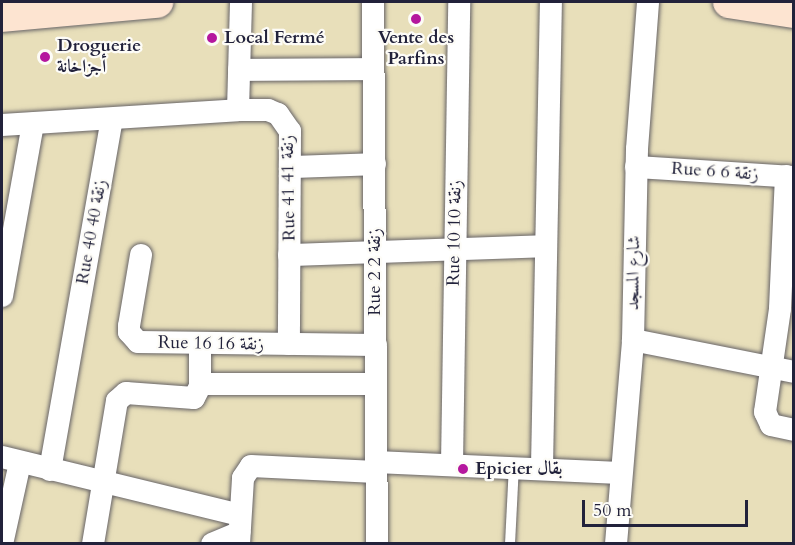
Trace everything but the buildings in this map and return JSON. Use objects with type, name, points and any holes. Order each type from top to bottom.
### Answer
[{"type":"main road","points":[[2,16],[157,2]]},
{"type":"main road","points":[[729,2],[794,12]]},
{"type":"street","points":[[2,125],[238,110],[241,2]]},
{"type":"street","name":"Rue 2 زنقة 2","points":[[373,2],[377,543]]},
{"type":"street","name":"Rue 10 زنقة 10","points":[[452,464],[459,2]]},
{"type":"street","points":[[542,467],[551,2]]},
{"type":"street","name":"شارع المسجد","points":[[616,543],[620,473],[633,340],[636,166],[648,2]]},
{"type":"street","points":[[239,70],[374,69]]},
{"type":"street","name":"Rue 41 زنقة 41","points":[[238,110],[268,110],[285,120],[290,131],[289,344]]},
{"type":"street","name":"Rue 40 زنقة 40","points":[[50,470],[112,119]]},
{"type":"street","points":[[2,296],[33,124]]},
{"type":"street","points":[[290,167],[375,164]]},
{"type":"street","name":"Rue 6 زنقة 6","points":[[636,166],[790,177]]},
{"type":"street","points":[[790,177],[780,309],[783,370],[767,420],[776,427],[794,430]]},
{"type":"street","points":[[289,255],[546,246]]},
{"type":"street","name":"Rue 16 زنقة 16","points":[[141,255],[129,326],[132,338],[138,342],[200,346],[376,345]]},
{"type":"street","points":[[633,340],[783,370]]},
{"type":"street","points":[[93,543],[106,484],[120,396],[134,394],[186,400],[194,398],[200,384],[200,346]]},
{"type":"street","points":[[200,384],[376,384]]},
{"type":"street","points":[[2,543],[11,460],[106,484],[240,530]]},
{"type":"street","points":[[240,530],[243,478],[251,466],[376,467],[452,464],[542,467],[620,473]]},
{"type":"street","points":[[212,543],[240,530]]},
{"type":"lane","points":[[510,543],[514,466]]},
{"type":"place","name":"Vente des Parfins","points":[[416,19]]},
{"type":"place","name":"Local Fermé","points":[[212,38]]},
{"type":"place","name":"Droguerie أجزاخانة","points":[[45,57]]},
{"type":"place","name":"Epicier بقال","points":[[463,469]]}]
